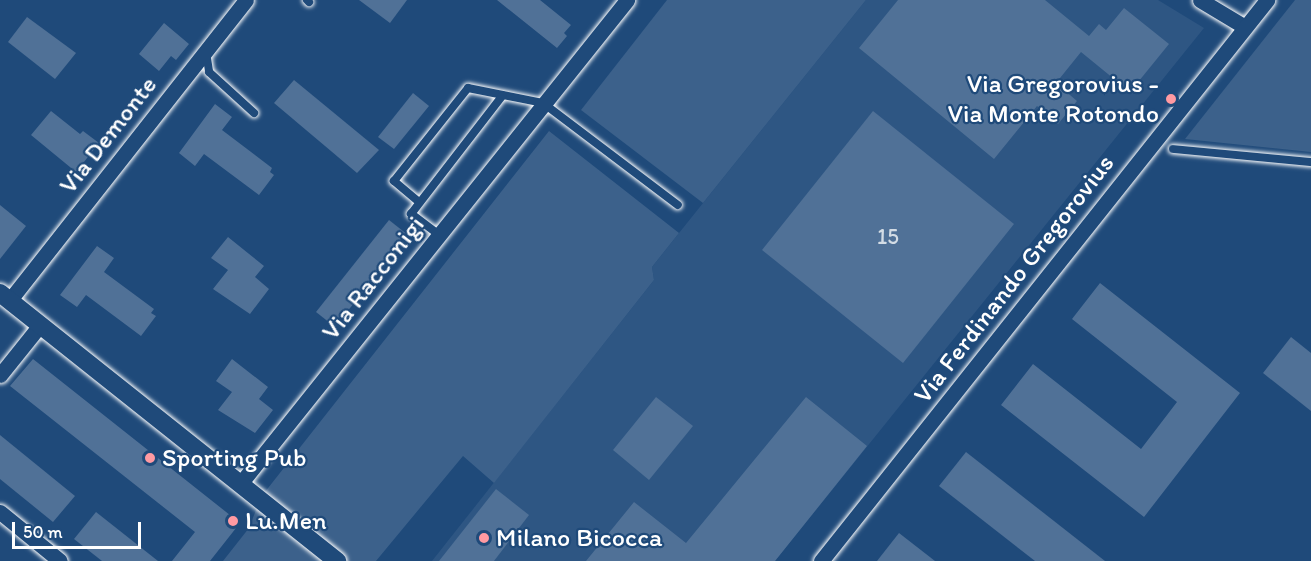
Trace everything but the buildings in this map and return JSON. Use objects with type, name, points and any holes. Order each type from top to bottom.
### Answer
[{"type":"street","name":"Via Demonte","points":[[4,297],[246,0]]},
{"type":"street","name":"Via Racconigi","points":[[240,484],[627,0]]},
{"type":"street","points":[[1200,0],[1245,27]]},
{"type":"street","name":"Via Ferdinando Gregorovius","points":[[821,561],[1268,0]]},
{"type":"street","points":[[4,297],[337,561]]},
{"type":"street","points":[[0,375],[40,325]]},
{"type":"street","points":[[0,512],[60,561]]},
{"type":"lane","points":[[205,51],[209,72],[254,113]]},
{"type":"lane","name":"Via Racconigi","points":[[503,95],[419,202],[394,181],[468,88],[503,95],[543,103],[678,205]]},
{"type":"lane","points":[[1173,149],[1311,162]]},
{"type":"lane","points":[[419,202],[411,214],[438,234]]},
{"type":"shaded area","points":[[667,0],[866,0],[703,203],[581,110]]},
{"type":"shaded area","points":[[866,0],[1158,0],[1204,28],[775,561],[432,561],[654,280],[652,267]]},
{"type":"shaded area","points":[[1295,0],[1311,0],[1311,152],[1185,139]]},
{"type":"shaded area","points":[[549,131],[679,233],[652,267],[654,280],[494,483],[463,456],[376,561],[223,561],[249,528],[261,497]]},
{"type":"place","name":"Via Gregorovius - Via Monte Rotondo","points":[[1171,99]]},
{"type":"place","name":"Sporting Pub","points":[[150,458]]},
{"type":"place","name":"Lu.Men","points":[[233,521]]},
{"type":"place","name":"Milano Bicocca","points":[[484,538]]}]
